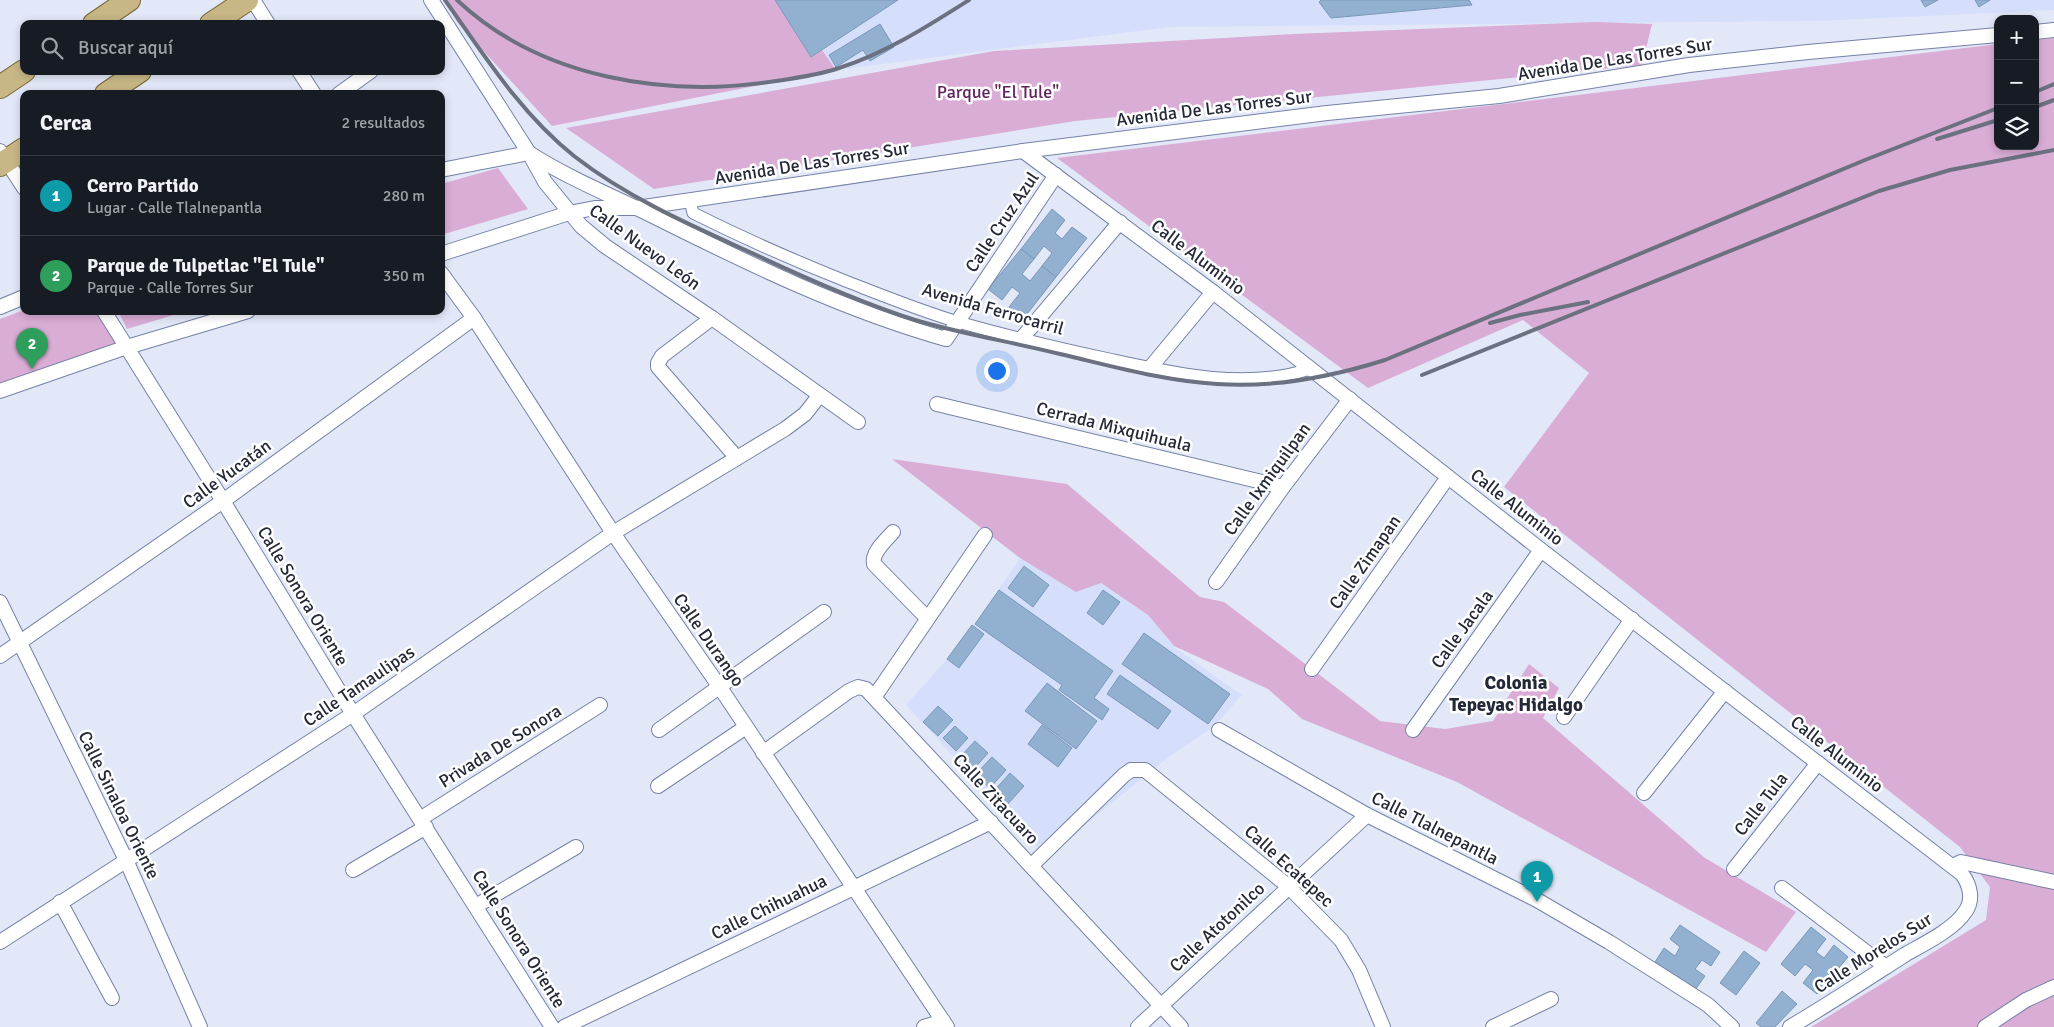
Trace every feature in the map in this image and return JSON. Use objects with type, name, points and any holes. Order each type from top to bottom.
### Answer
[{"type":"main road","points":[[100,20],[129,0]]},
{"type":"main road","points":[[217,20],[247,0]]},
{"type":"main road","points":[[0,87],[20,74]]},
{"type":"main road","points":[[112,90],[134,75]]},
{"type":"street","points":[[253,0],[266,20]]},
{"type":"street","name":"Calle Nuevo León","points":[[431,0],[440,20]]},
{"type":"street","name":"Calle Nuevo León","points":[[445,28],[529,153],[545,182],[569,213],[593,237],[712,318],[818,396],[858,422]]},
{"type":"street","points":[[2039,32],[2054,30]]},
{"type":"street","name":"Avenida De Las Torres Sur","points":[[445,253],[569,213],[595,208],[637,208],[1023,151],[1327,113],[1499,96],[1689,65],[1994,35]]},
{"type":"street","points":[[302,75],[311,90]]},
{"type":"street","points":[[345,90],[366,75]]},
{"type":"street","name":"Calle Aluminio","points":[[1023,151],[1213,292],[1542,550],[1953,866],[1968,882],[1970,892],[1969,904]]},
{"type":"street","points":[[445,169],[529,153],[565,174],[637,208]]},
{"type":"street","points":[[8,157],[20,180]]},
{"type":"street","name":"Calle Cruz Azul","points":[[637,208],[816,293],[899,325],[946,338],[1056,175]]},
{"type":"street","name":"Avenida Ferrocarril","points":[[690,201],[692,213],[761,245],[889,299],[957,322],[1150,368],[1198,376],[1250,378],[1297,373],[1310,369]]},
{"type":"street","points":[[1022,338],[1120,222]]},
{"type":"street","name":"Calle Durango","points":[[445,278],[474,318],[612,533],[719,686],[945,1024]]},
{"type":"street","points":[[1150,368],[1213,292]]},
{"type":"street","points":[[0,307],[20,299]]},
{"type":"street","name":"Calle Sonora Oriente","points":[[107,315],[353,714],[552,1027]]},
{"type":"street","points":[[0,391],[127,347],[235,315]]},
{"type":"street","name":"Calle Yucatán","points":[[0,656],[223,501],[474,318]]},
{"type":"street","points":[[712,318],[662,356],[658,367],[737,458]]},
{"type":"street","name":"Calle Tamaulipas","points":[[0,942],[353,714],[612,533],[799,419],[818,396]]},
{"type":"street","name":"Calle Ixmiquilpan","points":[[1216,582],[1283,487],[1350,399]]},
{"type":"street","name":"Cerrada Mixquihuala","points":[[937,404],[1283,487]]},
{"type":"street","name":"Calle Zimapan","points":[[1312,669],[1448,477]]},
{"type":"street","points":[[893,532],[875,554],[874,564],[927,618]]},
{"type":"street","points":[[875,696],[985,535]]},
{"type":"street","name":"Calle Jacala","points":[[1413,730],[1542,550]]},
{"type":"street","name":"Calle Sinaloa Oriente","points":[[0,602],[126,860],[200,1027]]},
{"type":"street","points":[[660,730],[824,612]]},
{"type":"street","points":[[1564,717],[1632,619]]},
{"type":"street","name":"Calle Zitacuaro","points":[[763,753],[853,688],[866,689],[875,696],[1182,1027]]},
{"type":"street","points":[[1644,793],[1725,691]]},
{"type":"street","name":"Privada De Sonora","points":[[353,870],[600,705]]},
{"type":"street","points":[[658,786],[746,726]]},
{"type":"street","name":"Calle Tlalnepantla","points":[[1219,730],[1367,814],[1537,900],[1609,942],[1708,1005],[1732,1027]]},
{"type":"street","name":"Calle Tula","points":[[1734,869],[1818,763]]},
{"type":"street","name":"Calle Ecatepec","points":[[1032,866],[1131,770],[1145,770],[1288,886],[1341,940],[1359,970],[1383,1027]]},
{"type":"street","name":"Calle Atotonilco","points":[[1138,1027],[1367,814]]},
{"type":"street","name":"Calle Chihuahua","points":[[564,1027],[854,886],[991,822]]},
{"type":"street","points":[[476,906],[576,847]]},
{"type":"street","points":[[1953,866],[1966,862],[2054,882]]},
{"type":"street","points":[[1782,888],[1886,967]]},
{"type":"street","points":[[60,902],[112,998]]},
{"type":"street","name":"Calle Morelos Sur","points":[[1790,1027],[1950,926],[1966,912],[1969,904]]},
{"type":"street","points":[[1985,1027],[2026,1000],[2054,987]]},
{"type":"street","points":[[1493,1027],[1551,999]]},
{"type":"street","points":[[924,1027],[945,1024]]},
{"type":"shaded area","points":[[774,0],[2054,0],[2054,10],[1818,21],[1170,27],[836,70],[822,50],[811,57]]},
{"type":"shaded area","points":[[1020,558],[1076,591],[1101,583],[1148,615],[1174,647],[1242,695],[1213,727],[1165,760],[1046,856],[906,705],[947,659],[972,625],[975,624]]},
{"type":"green space","points":[[446,0],[775,0],[811,57],[822,50],[836,70],[552,126],[457,22]]},
{"type":"green space","name":"Parque \"El Tule\"","points":[[1596,22],[1652,24],[1642,65],[1075,121],[654,189],[566,128],[994,51],[1294,34]]},
{"type":"green space","points":[[2054,38],[2054,1027],[1811,1027],[1986,920],[1990,887],[1960,847],[1504,487],[1589,373],[1523,320],[1368,388],[1057,158],[1994,44],[1994,150],[2039,150],[2039,40]]},
{"type":"green space","points":[[498,168],[528,209],[445,234],[445,183]]},
{"type":"green space","points":[[20,312],[20,315],[110,315],[127,347],[0,390],[0,319]]},
{"type":"green space","points":[[120,315],[174,315],[127,329]]},
{"type":"green space","points":[[892,459],[1067,484],[1200,597],[1224,602],[1380,721],[1445,729],[1493,721],[1529,664],[1559,688],[1543,718],[1705,858],[1796,912],[1766,952],[1457,782],[1302,719],[1268,689],[1174,646],[1148,615],[1101,583],[1076,592],[1020,558]]},
{"type":"building","points":[[775,0],[898,0],[811,57]]},
{"type":"building","points":[[1321,0],[1469,0],[1472,5],[1331,18],[1319,2]]},
{"type":"building","points":[[1921,0],[1938,0],[1925,7]]},
{"type":"building","points":[[1975,0],[1990,0],[1979,7]]},
{"type":"building","points":[[880,24],[894,47],[870,61],[863,50],[836,67],[829,55]]},
{"type":"building","points":[[1052,209],[1065,220],[1055,233],[1062,239],[1072,227],[1087,238],[1056,277],[1042,266],[1052,253],[1044,246],[1034,259],[1021,249]]},
{"type":"building","points":[[1021,249],[1034,259],[1022,274],[1030,281],[1042,266],[1056,277],[1024,318],[1009,307],[1020,293],[1012,287],[1002,300],[988,289]]},
{"type":"building","points":[[1024,566],[1049,585],[1033,607],[1008,588]]},
{"type":"building","points":[[999,590],[1113,671],[1094,698],[1109,709],[1102,720],[1059,690],[1062,685],[975,624]]},
{"type":"building","points":[[1103,590],[1120,602],[1103,625],[1087,613]]},
{"type":"building","points":[[972,625],[984,634],[959,668],[947,659]]},
{"type":"building","points":[[1144,633],[1230,694],[1208,724],[1122,664]]},
{"type":"building","points":[[1120,675],[1171,711],[1158,729],[1107,694]]},
{"type":"building","points":[[1047,683],[1097,721],[1076,749],[1025,711]]},
{"type":"building","points":[[938,706],[953,720],[938,736],[923,722]]},
{"type":"building","points":[[1042,725],[1072,748],[1058,767],[1028,744]]},
{"type":"building","points":[[955,726],[968,738],[956,751],[943,738]]},
{"type":"building","points":[[975,741],[988,753],[972,771],[959,758]]},
{"type":"building","points":[[992,757],[1006,770],[990,788],[975,775]]},
{"type":"building","points":[[1010,773],[1024,786],[1007,805],[993,792]]},
{"type":"building","points":[[1680,925],[1720,952],[1711,966],[1702,960],[1695,969],[1705,976],[1695,990],[1655,962],[1664,948],[1675,956],[1680,947],[1670,939]]},
{"type":"building","points":[[1811,927],[1826,939],[1816,952],[1824,958],[1834,945],[1848,957],[1817,994],[1803,983],[1813,970],[1805,964],[1795,976],[1781,964]]},
{"type":"building","points":[[1744,951],[1760,963],[1736,995],[1720,983]]},
{"type":"building","points":[[1782,991],[1797,1004],[1775,1027],[1761,1027],[1756,1023]]},
{"type":"railway","points":[[445,0],[504,83],[537,122],[574,156],[616,185],[660,210],[832,289],[915,320],[951,330],[1138,372],[1177,380],[1217,384],[1281,383],[1323,376],[1385,360],[1865,160],[1994,110]]},
{"type":"railway","points":[[457,0],[490,27],[527,48],[566,65],[607,77],[649,84],[692,87],[734,86],[776,81],[831,70],[856,62],[890,47],[969,0]]},
{"type":"railway","points":[[2039,90],[2054,84]]},
{"type":"railway","points":[[2039,106],[2054,100]]},
{"type":"railway","points":[[1937,139],[1994,121]]},
{"type":"railway","points":[[1422,375],[1879,191],[1950,170],[2054,150]]},
{"type":"railway","points":[[1490,323],[1520,315],[1588,302]]},
{"type":"place","name":"Parque de Tulpetlac \"El Tule\"","points":[[32,369]]},
{"type":"place","name":"Cerro Partido","points":[[1537,902]]},
{"type":"district","name":"Colonia Tepeyac Hidalgo","points":[[1516,693]]}]
